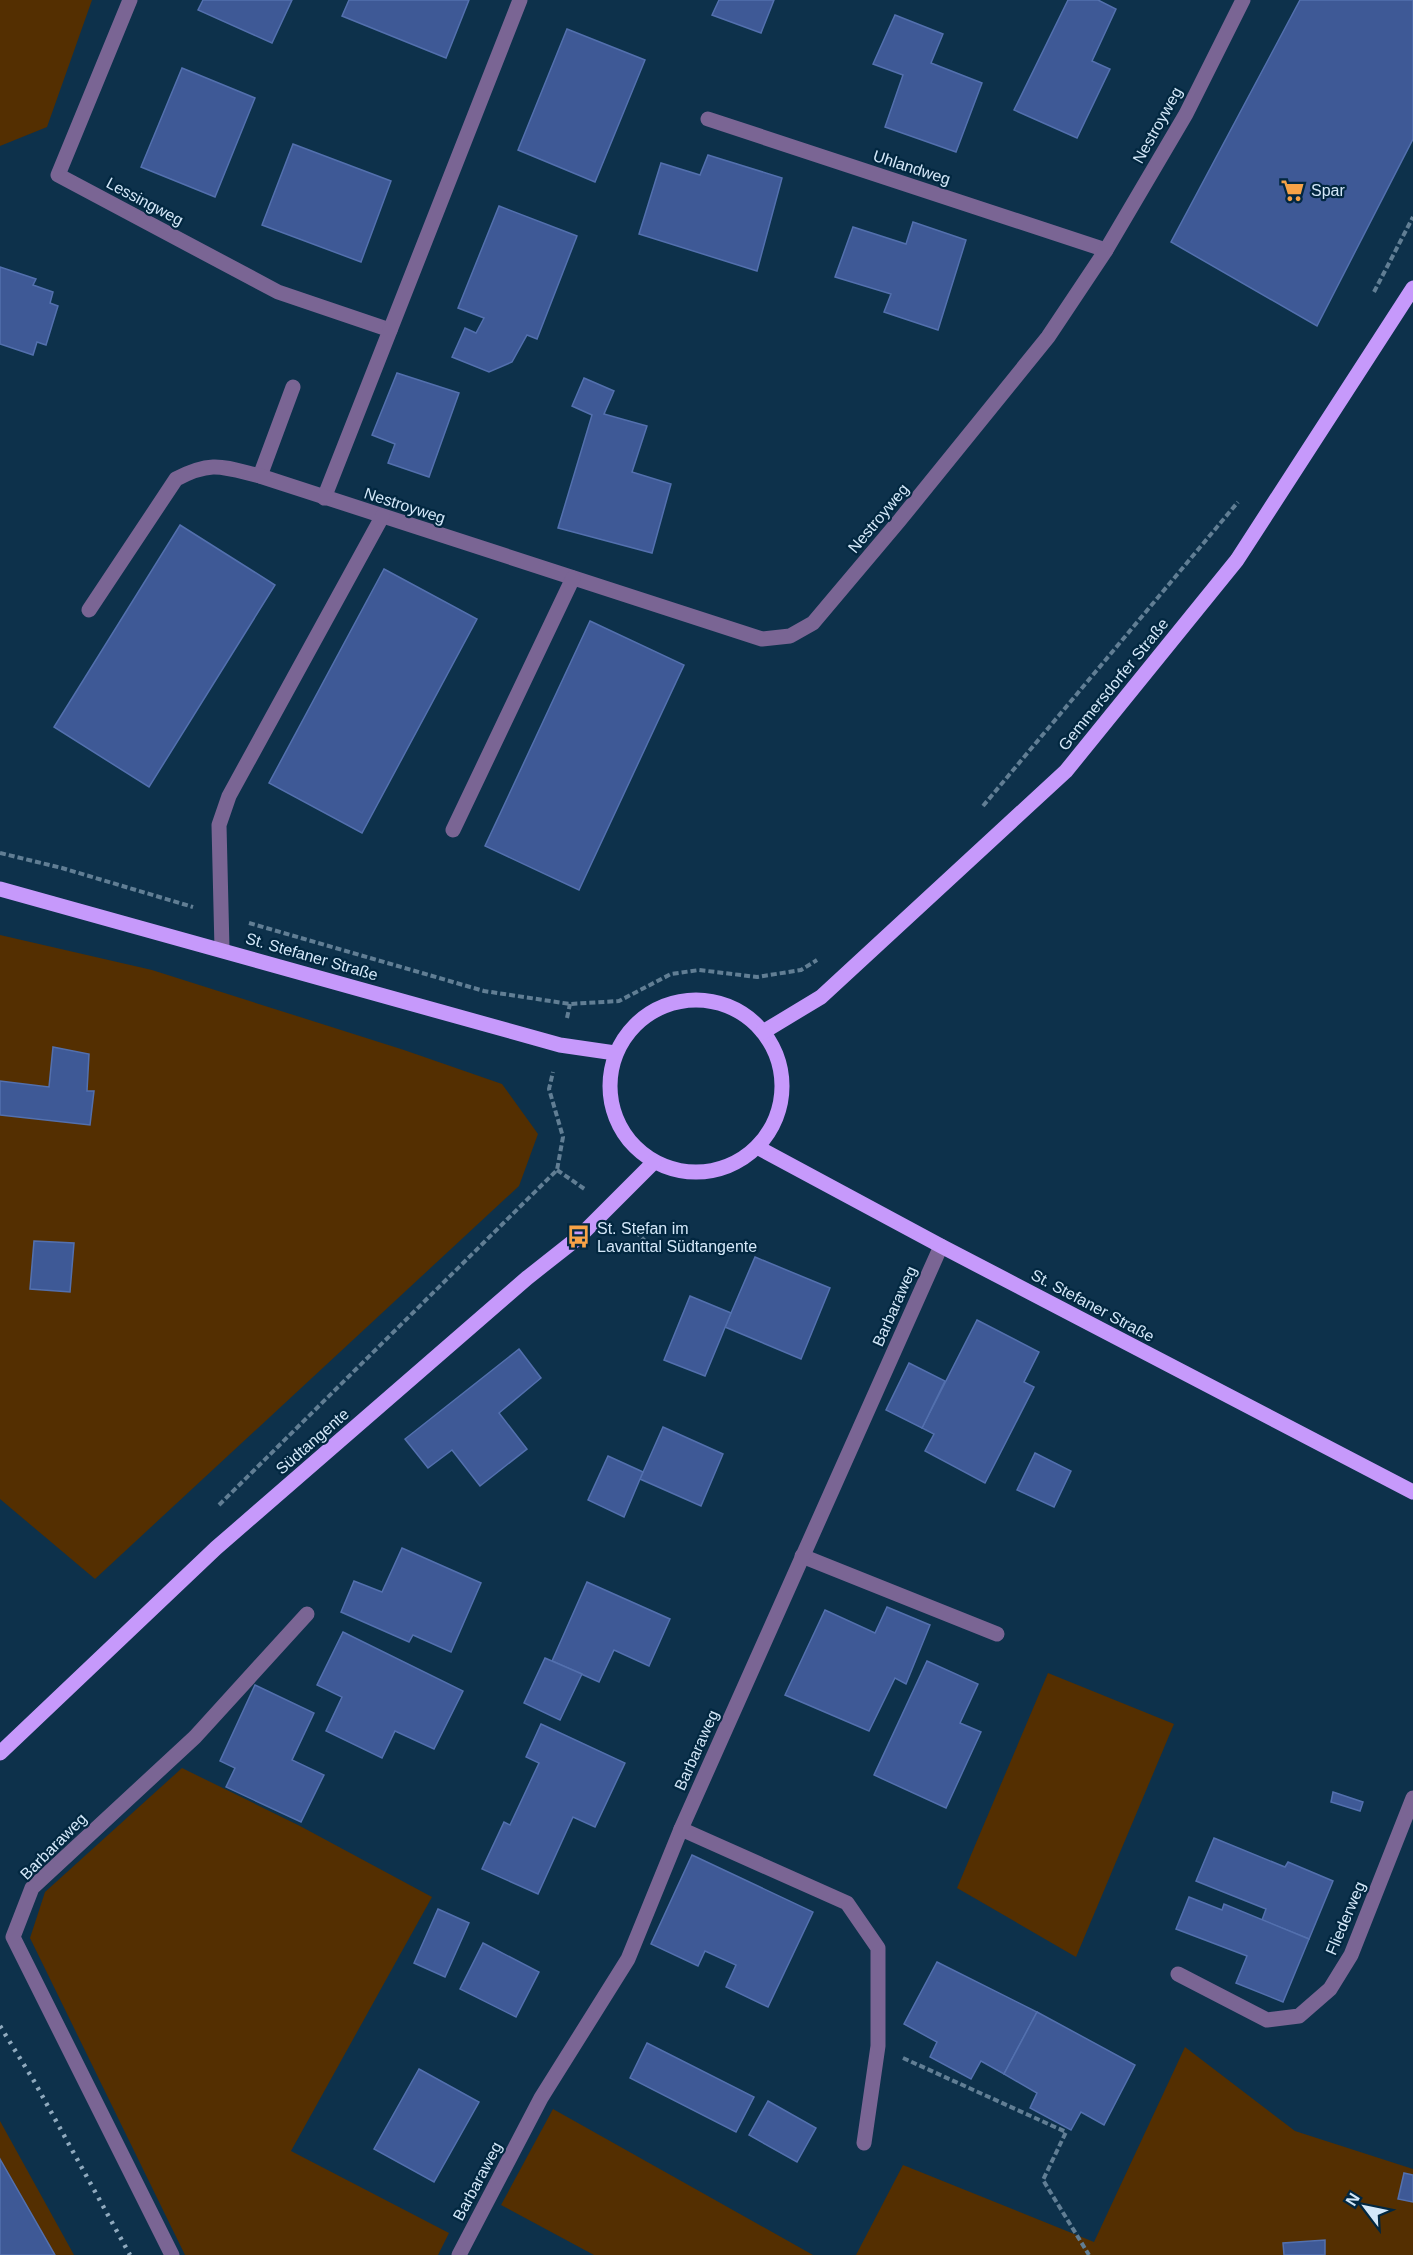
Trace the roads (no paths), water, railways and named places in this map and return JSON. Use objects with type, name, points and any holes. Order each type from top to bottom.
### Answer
[{"type":"main road","name":"Gemmersdorfer Straße","points":[[763,1032],[821,997],[1066,771],[1236,560],[1413,288]]},
{"type":"main road","name":"St. Stefaner Straße","points":[[0,889],[222,949],[560,1046],[615,1053]]},
{"type":"main road","points":[[702,999],[740,1011],[763,1032],[779,1062],[781,1100],[775,1122],[758,1147],[736,1163],[707,1172],[683,1172],[654,1162],[640,1153],[620,1130],[609,1097],[615,1053],[628,1032],[651,1012],[672,1003],[702,999]]},
{"type":"main road","name":"St. Stefaner Straße","points":[[758,1147],[940,1246],[1413,1492]]},
{"type":"main road","name":"Südtangente","points":[[0,1753],[216,1548],[527,1278],[579,1237],[654,1162]]},
{"type":"street","name":"Lessingweg","points":[[130,0],[58,175],[278,292],[390,330]]},
{"type":"street","points":[[324,498],[520,0]]},
{"type":"street","name":"Nestroyweg","points":[[89,610],[176,479],[195,469],[217,465],[260,476],[762,639],[790,636],[813,623],[1048,337],[1106,250],[1186,114],[1243,0]]},
{"type":"street","name":"Uhlandweg","points":[[708,119],[1106,250]]},
{"type":"street","points":[[260,476],[293,387]]},
{"type":"street","points":[[222,949],[219,825],[229,796],[382,517]]},
{"type":"street","points":[[453,830],[573,578]]},
{"type":"street","name":"Barbaraweg","points":[[459,2255],[541,2098],[628,1959],[681,1829],[940,1246]]},
{"type":"street","points":[[802,1556],[997,1634]]},
{"type":"street","name":"Barbaraweg","points":[[172,2255],[13,1937],[32,1888],[195,1737],[307,1614]]},
{"type":"street","name":"Fliederweg","points":[[1178,1974],[1267,2020],[1299,2016],[1330,1989],[1352,1954],[1413,1798]]},
{"type":"street","points":[[681,1829],[847,1903],[878,1948],[878,2046],[864,2143]]},
{"type":"railway","points":[[0,2026],[34,2081],[130,2255]]},
{"type":"place","name":"Spar","points":[[1293,190]]},
{"type":"place","name":"St. Stefan im Lavanttal Südtangente","points":[[579,1237]]}]
